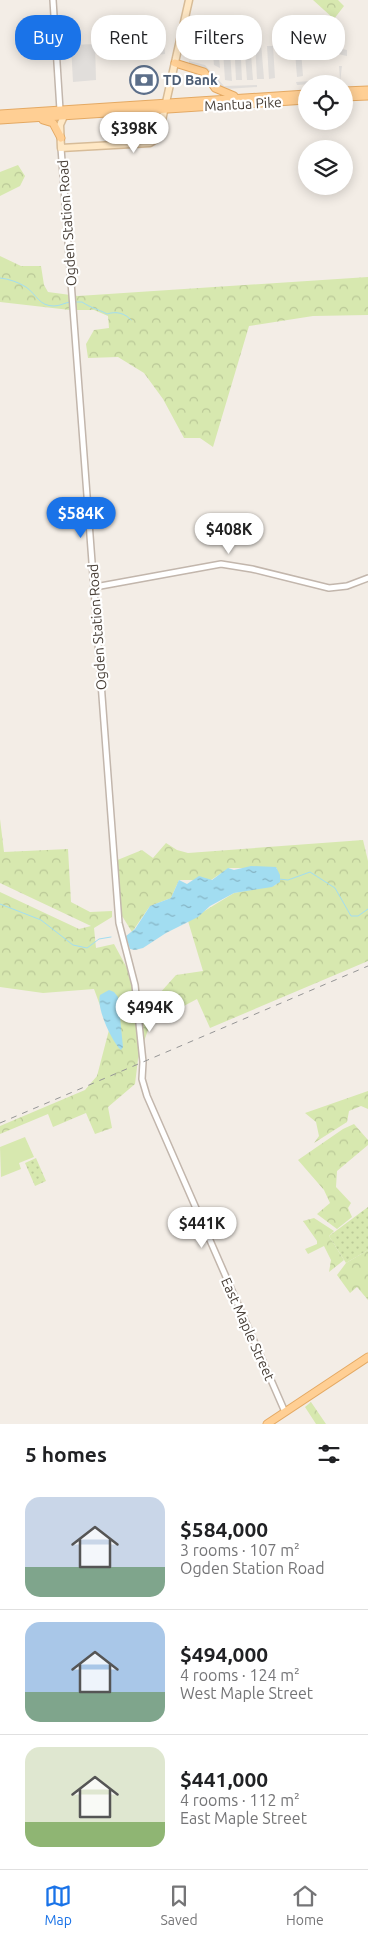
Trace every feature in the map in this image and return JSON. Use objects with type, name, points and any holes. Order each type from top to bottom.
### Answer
[{"type":"main road","points":[[62,113],[60,125],[62,148],[150,143],[160,136],[189,0]]},
{"type":"main road","points":[[175,63],[204,72],[215,88],[222,93],[244,98]]},
{"type":"main road","points":[[353,91],[368,90]]},
{"type":"main road","name":"Mantua Pike","points":[[166,106],[298,95]]},
{"type":"main road","points":[[353,97],[368,96]]},
{"type":"main road","name":"Mantua Pike","points":[[0,114],[62,113],[298,100]]},
{"type":"main road","name":"Mantua Pike","points":[[0,121],[62,113]]},
{"type":"main road","points":[[0,121],[50,121],[61,138]]},
{"type":"main road","points":[[267,1424],[368,1357]]},
{"type":"street","points":[[53,0],[62,113]]},
{"type":"street","name":"Ogden Station Road","points":[[62,148],[117,896],[121,935],[135,985]]},
{"type":"street","points":[[95,586],[221,564],[252,569],[329,588],[347,586],[368,578]]},
{"type":"street","name":"East Maple Street","points":[[135,985],[144,1088],[215,1255],[285,1412]]},
{"type":"green space","points":[[313,0],[338,0],[344,6],[337,15],[330,15]]},
{"type":"green space","points":[[18,165],[25,176],[20,186],[0,196],[0,172]]},
{"type":"green space","points":[[0,256],[21,266],[41,266],[44,285],[48,292],[78,296],[368,277],[368,315],[313,316],[249,326],[213,447],[200,438],[184,438],[163,399],[144,373],[118,357],[88,358],[86,344],[94,330],[109,328],[108,316],[94,310],[70,310],[0,302]]},
{"type":"green space","points":[[0,819],[4,852],[68,849],[71,902],[90,912],[112,911],[112,917],[94,928],[96,948],[114,944],[142,996],[160,993],[176,975],[203,971],[188,921],[234,893],[276,885],[277,868],[229,868],[211,880],[179,880],[171,898],[150,906],[132,932],[119,911],[115,861],[142,850],[153,858],[166,843],[177,850],[188,853],[363,840],[368,861],[368,961],[210,1028],[197,999],[150,1024],[138,1059],[135,1084],[108,1107],[112,1128],[95,1134],[86,1113],[53,1127],[48,1114],[0,1134],[0,1126],[85,1090],[97,1076],[109,1030],[94,989],[43,993],[0,987],[0,892],[79,929],[91,926],[0,883]]},
{"type":"green space","points":[[368,1091],[368,1109],[361,1106],[349,1111],[347,1122],[314,1143],[319,1136],[316,1122],[305,1113]]},
{"type":"green space","points":[[354,1124],[368,1140],[368,1145],[337,1171],[336,1187],[351,1203],[348,1208],[352,1217],[337,1229],[317,1214],[330,1203],[324,1190],[298,1160],[343,1129]]},
{"type":"green space","points":[[25,1137],[34,1157],[19,1163],[21,1169],[1,1177],[0,1147]]},
{"type":"green space","points":[[36,1158],[46,1181],[35,1186],[25,1163]]},
{"type":"green space","points":[[368,1207],[368,1250],[346,1263],[329,1236]]},
{"type":"green space","points":[[314,1218],[334,1231],[329,1236],[344,1260],[329,1272],[331,1260],[324,1246],[308,1254],[305,1249],[317,1244],[317,1241],[303,1221]]},
{"type":"green space","points":[[368,1250],[368,1300],[357,1287],[350,1293],[337,1275],[346,1263]]},
{"type":"green space","points":[[311,1402],[326,1424],[316,1424],[305,1407]]},
{"type":"shaded area","points":[[91,44],[91,60],[95,60],[96,80],[73,82],[72,60],[81,60],[81,45]]},
{"type":"shaded area","points":[[267,46],[272,46],[275,78],[269,79]]},
{"type":"shaded area","points":[[262,55],[264,79],[257,79],[256,60],[262,60]]},
{"type":"shaded area","points":[[214,60],[219,60],[220,68],[214,65]]},
{"type":"shaded area","points":[[224,60],[231,60],[232,81],[225,80]]},
{"type":"shaded area","points":[[235,60],[241,60],[242,80],[236,80]]},
{"type":"shaded area","points":[[245,60],[251,60],[253,80],[247,80]]},
{"type":"shaded area","points":[[296,60],[302,60],[303,75],[298,75],[297,77]]},
{"type":"shaded area","points":[[189,61],[205,65],[224,86],[257,85],[257,87],[226,89],[221,87],[206,69],[189,64]]},
{"type":"shaded area","points":[[339,66],[342,66],[341,75]]},
{"type":"water","points":[[251,866],[276,867],[280,875],[280,882],[272,887],[234,893],[210,906],[198,917],[166,933],[143,948],[130,949],[126,936],[135,929],[150,906],[171,898],[179,880],[187,884],[199,876],[212,880],[228,868],[234,870]]},
{"type":"water","points":[[109,990],[118,997],[123,1047],[121,1050],[109,1033],[100,1008],[100,995]]},
{"type":"waterway","points":[[0,278],[23,285],[38,300],[49,306],[70,302]]},
{"type":"waterway","points":[[74,302],[82,302],[107,314],[120,313],[131,320]]},
{"type":"waterway","points":[[279,879],[288,880],[310,872],[335,888],[351,916],[358,916],[368,909]]},
{"type":"waterway","points":[[0,904],[41,920],[73,945],[87,948],[99,939],[111,937]]},
{"type":"railway","points":[[0,1123],[368,966]]},
{"type":"place","name":"TD Bank","points":[[144,80]]}]
